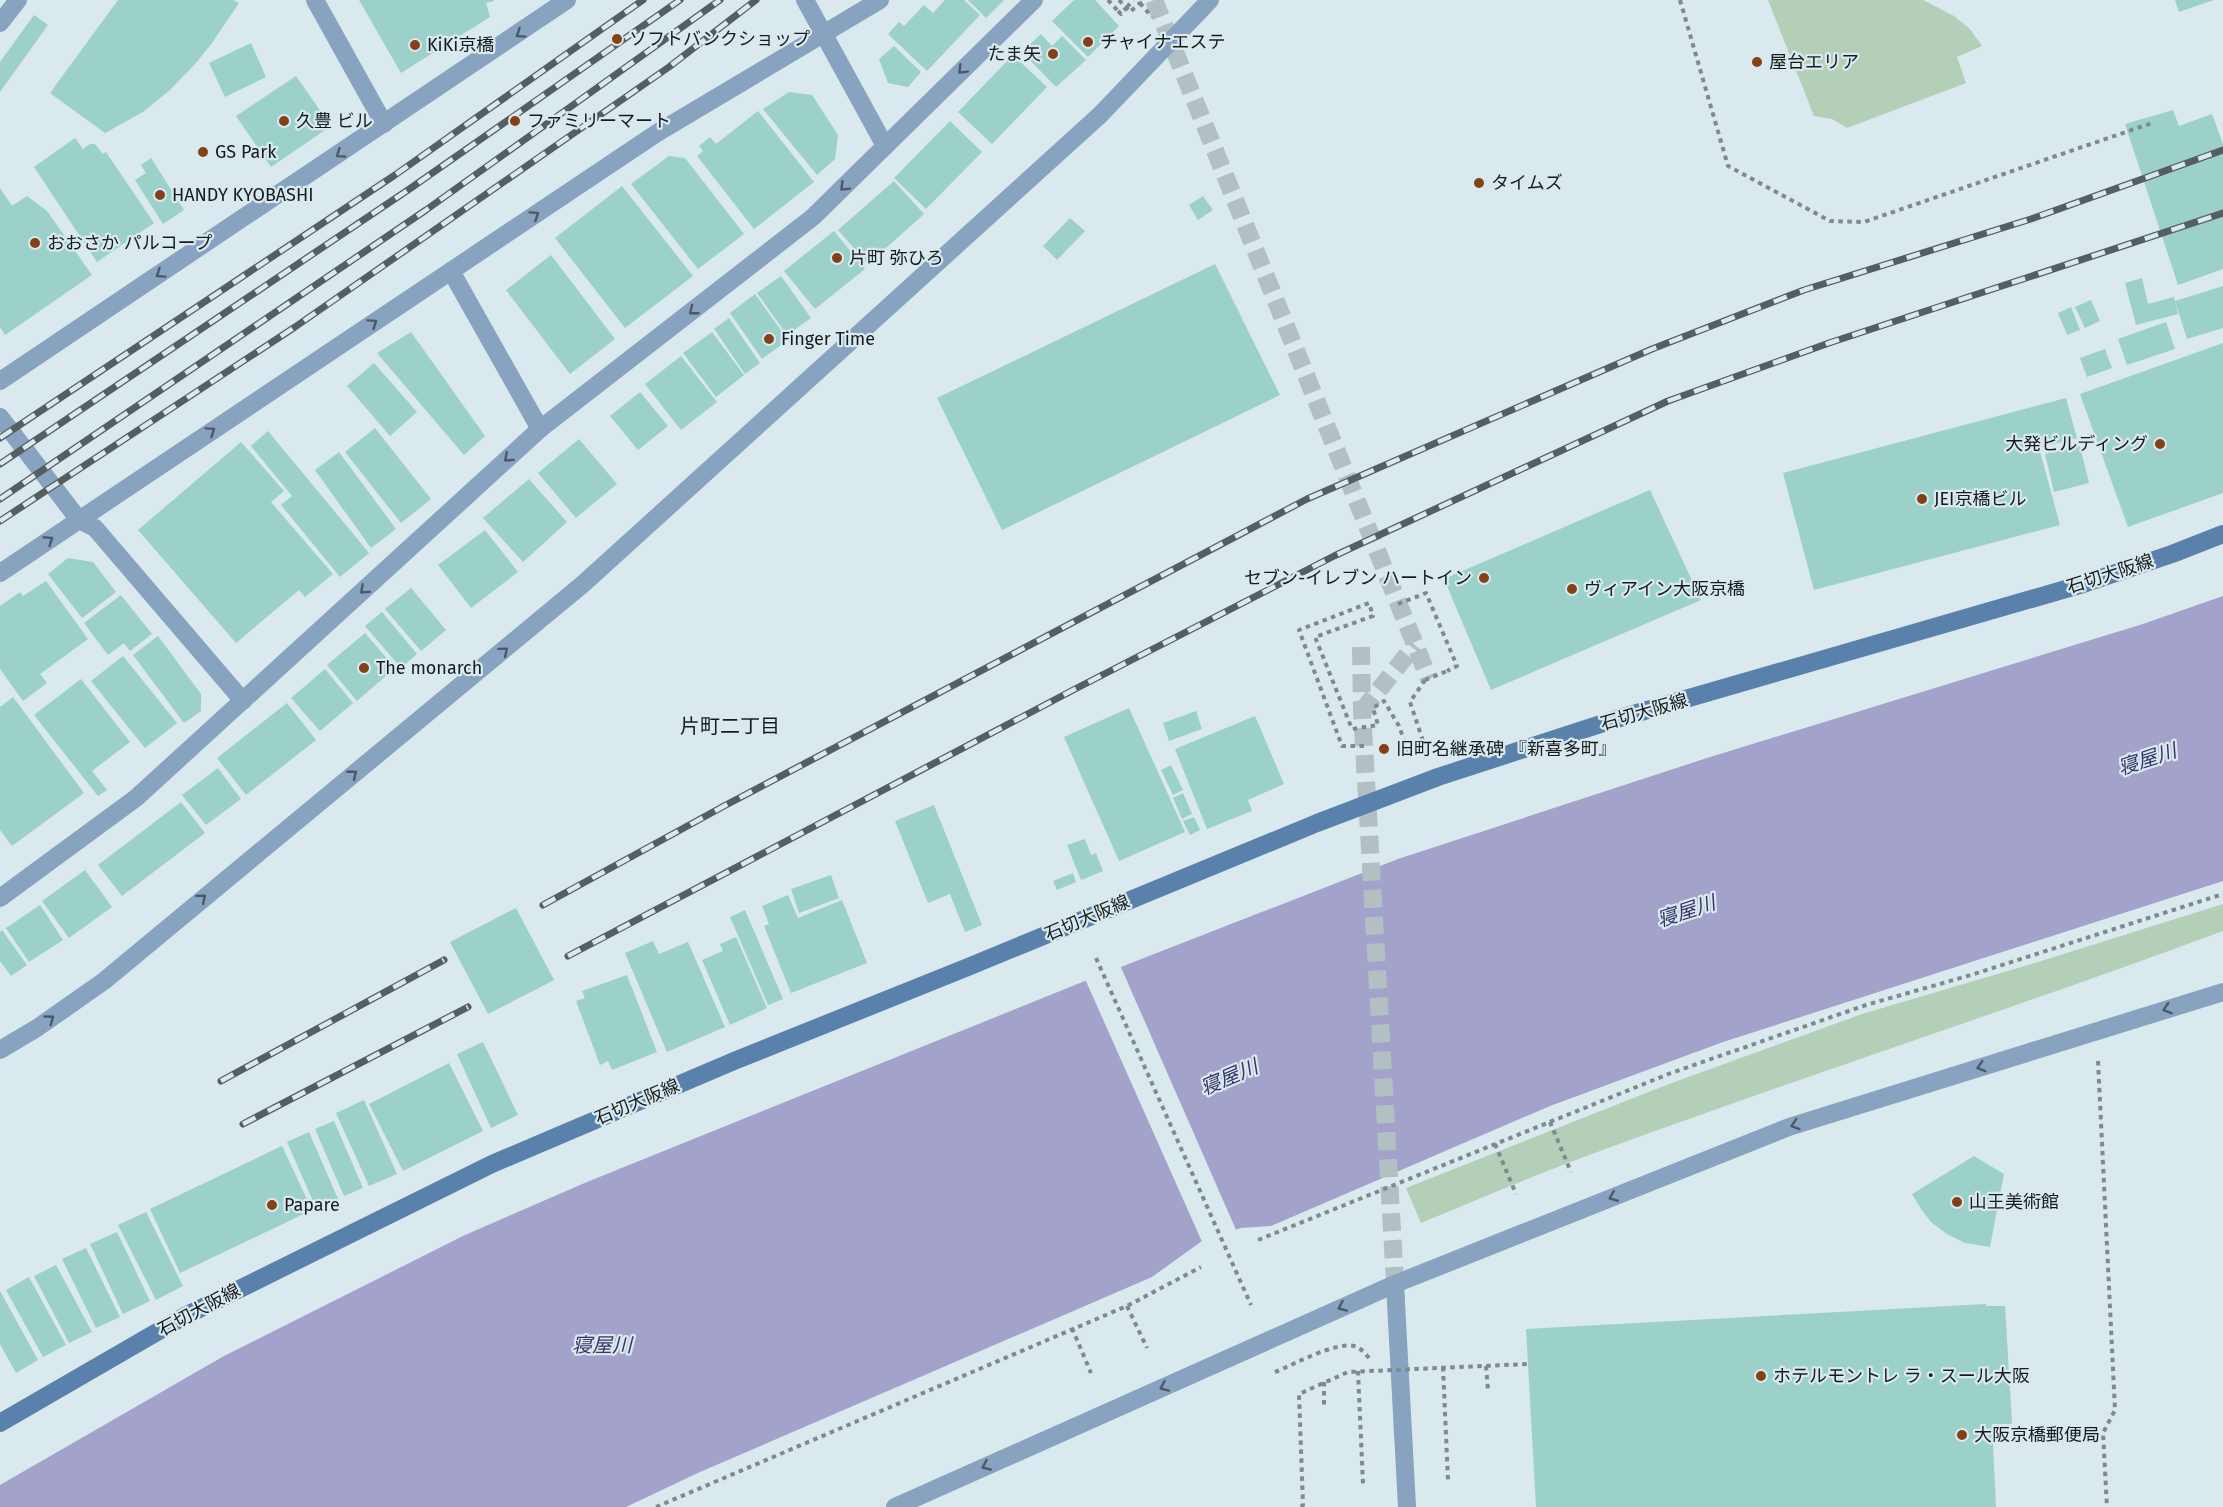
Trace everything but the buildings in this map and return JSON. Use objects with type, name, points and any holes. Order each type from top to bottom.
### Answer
[{"type":"main road","name":"石切大阪線","points":[[0,1424],[183,1317],[492,1164],[734,1061],[1296,831],[1438,777],[1602,723],[2073,587],[2172,554],[2223,534]]},
{"type":"street","points":[[0,23],[18,0]]},
{"type":"street","points":[[315,0],[384,124]]},
{"type":"street","points":[[0,381],[567,0]]},
{"type":"street","points":[[805,0],[885,146]]},
{"type":"street","points":[[0,573],[657,133],[880,0]]},
{"type":"street","points":[[0,898],[136,798],[540,429],[813,217],[1034,0]]},
{"type":"street","points":[[0,1050],[37,1028],[104,981],[583,584],[1100,115],[1210,0]]},
{"type":"street","points":[[452,271],[540,429]]},
{"type":"street","points":[[0,417],[78,520],[95,528],[243,701]]},
{"type":"street","points":[[895,1507],[1395,1284],[1789,1127],[2223,992]]},
{"type":"street","points":[[1395,1284],[1407,1507]]},
{"type":"path","points":[[1108,0],[1121,14],[1133,0]]},
{"type":"path","points":[[1119,0],[1130,12],[1139,1],[1152,16]]},
{"type":"path","points":[[1680,0],[1728,166],[1830,221],[1864,222],[2152,123]]},
{"type":"path","points":[[1398,604],[1426,593],[1456,666],[1425,680],[1410,702],[1427,754]]},
{"type":"path","points":[[1364,746],[1342,746],[1299,630],[1369,603],[1373,616],[1316,637],[1352,729],[1378,725],[1373,708],[1384,701],[1399,726],[1411,760]]},
{"type":"path","points":[[1258,1240],[1671,1073],[1866,1005],[1971,975],[2223,894]]},
{"type":"path","points":[[1096,958],[1251,1305]]},
{"type":"path","points":[[2097,1032],[2115,1410],[2103,1433],[2106,1507]]},
{"type":"path","points":[[1550,1122],[1571,1172]]},
{"type":"path","points":[[1495,1144],[1516,1194]]},
{"type":"path","points":[[656,1507],[1127,1306],[1201,1267]]},
{"type":"path","points":[[1127,1306],[1147,1348]]},
{"type":"path","points":[[1071,1328],[1091,1372]]},
{"type":"path","points":[[1272,1374],[1339,1346],[1360,1348],[1369,1359]]},
{"type":"path","points":[[1301,1507],[1299,1394],[1348,1372],[1528,1364]]},
{"type":"path","points":[[1486,1366],[1488,1390]]},
{"type":"path","points":[[1443,1367],[1448,1480]]},
{"type":"path","points":[[1370,1370],[1370,1381]]},
{"type":"path","points":[[1358,1371],[1363,1484]]},
{"type":"path","points":[[1324,1382],[1324,1409]]},
{"type":"green space","points":[[1768,0],[1923,0],[1954,16],[1970,29],[1982,46],[1957,57],[1966,83],[1847,128],[1832,119],[1814,116]]},
{"type":"green space","points":[[2223,904],[2223,931],[1581,1158],[1421,1223],[1406,1188],[1669,1084],[1862,1014]]},
{"type":"water","name":"寝屋川","points":[[2223,596],[2223,881],[1723,1042],[1550,1106],[1271,1226],[1241,1228],[1202,1241],[1152,1277],[700,1472],[626,1507],[0,1507],[0,1485],[224,1356],[465,1235],[587,1182],[1085,981],[1398,859],[1707,758],[2143,624]]},
{"type":"pier","points":[[1120,965],[1237,1232],[1203,1244],[1085,979]]},
{"type":"tunnel","points":[[1154,0],[1429,679]]},
{"type":"tunnel","points":[[1362,711],[1415,645]]},
{"type":"tunnel","points":[[1361,647],[1362,711],[1396,1299]]},
{"type":"railway","points":[[0,438],[395,175],[643,0]]},
{"type":"railway","points":[[0,464],[408,190],[680,0]]},
{"type":"railway","points":[[0,499],[426,210],[720,0]]},
{"type":"railway","points":[[0,521],[295,327],[669,67],[756,0]]},
{"type":"railway","points":[[543,905],[724,806],[1307,499],[1652,349],[1804,290],[2031,219],[2223,150]]},
{"type":"railway","points":[[568,956],[1077,688],[1334,556],[1668,401],[1829,343],[2223,213]]},
{"type":"railway","points":[[221,1081],[444,960]]},
{"type":"railway","points":[[243,1124],[468,1007]]},
{"type":"place","name":"ソフトバンクショップ","points":[[617,39]]},
{"type":"place","name":"チャイナエステ","points":[[1088,42]]},
{"type":"place","name":"KiKi京橋","points":[[415,45]]},
{"type":"place","name":"たま矢","points":[[1053,54]]},
{"type":"place","name":"屋台エリア","points":[[1757,62]]},
{"type":"place","name":"久豊 ビル","points":[[284,121]]},
{"type":"place","name":"ファミリーマート","points":[[515,121]]},
{"type":"place","name":"GS Park","points":[[203,152]]},
{"type":"place","name":"タイムズ","points":[[1479,183]]},
{"type":"place","name":"HANDY KYOBASHI","points":[[160,195]]},
{"type":"place","name":"おおさか パルコープ","points":[[35,243]]},
{"type":"place","name":"片町 弥ひろ","points":[[837,258]]},
{"type":"place","name":"Finger Time","points":[[769,339]]},
{"type":"place","name":"大発ビルディング","points":[[2160,444]]},
{"type":"place","name":"JEI京橋ビル","points":[[1922,499]]},
{"type":"place","name":"セブン-イレブン ハートイン","points":[[1484,578]]},
{"type":"place","name":"ヴィアイン大阪京橋","points":[[1572,589]]},
{"type":"place","name":"The monarch","points":[[364,668]]},
{"type":"place","name":"旧町名継承碑 『新喜多町』","points":[[1384,749]]},
{"type":"place","name":"山王美術館","points":[[1957,1202]]},
{"type":"place","name":"Papare","points":[[272,1205]]},
{"type":"place","name":"ホテルモントレ ラ・スール大阪","points":[[1761,1376]]},
{"type":"place","name":"大阪京橋郵便局","points":[[1962,1435]]},
{"type":"district","name":"片町二丁目","points":[[730,726]]}]
